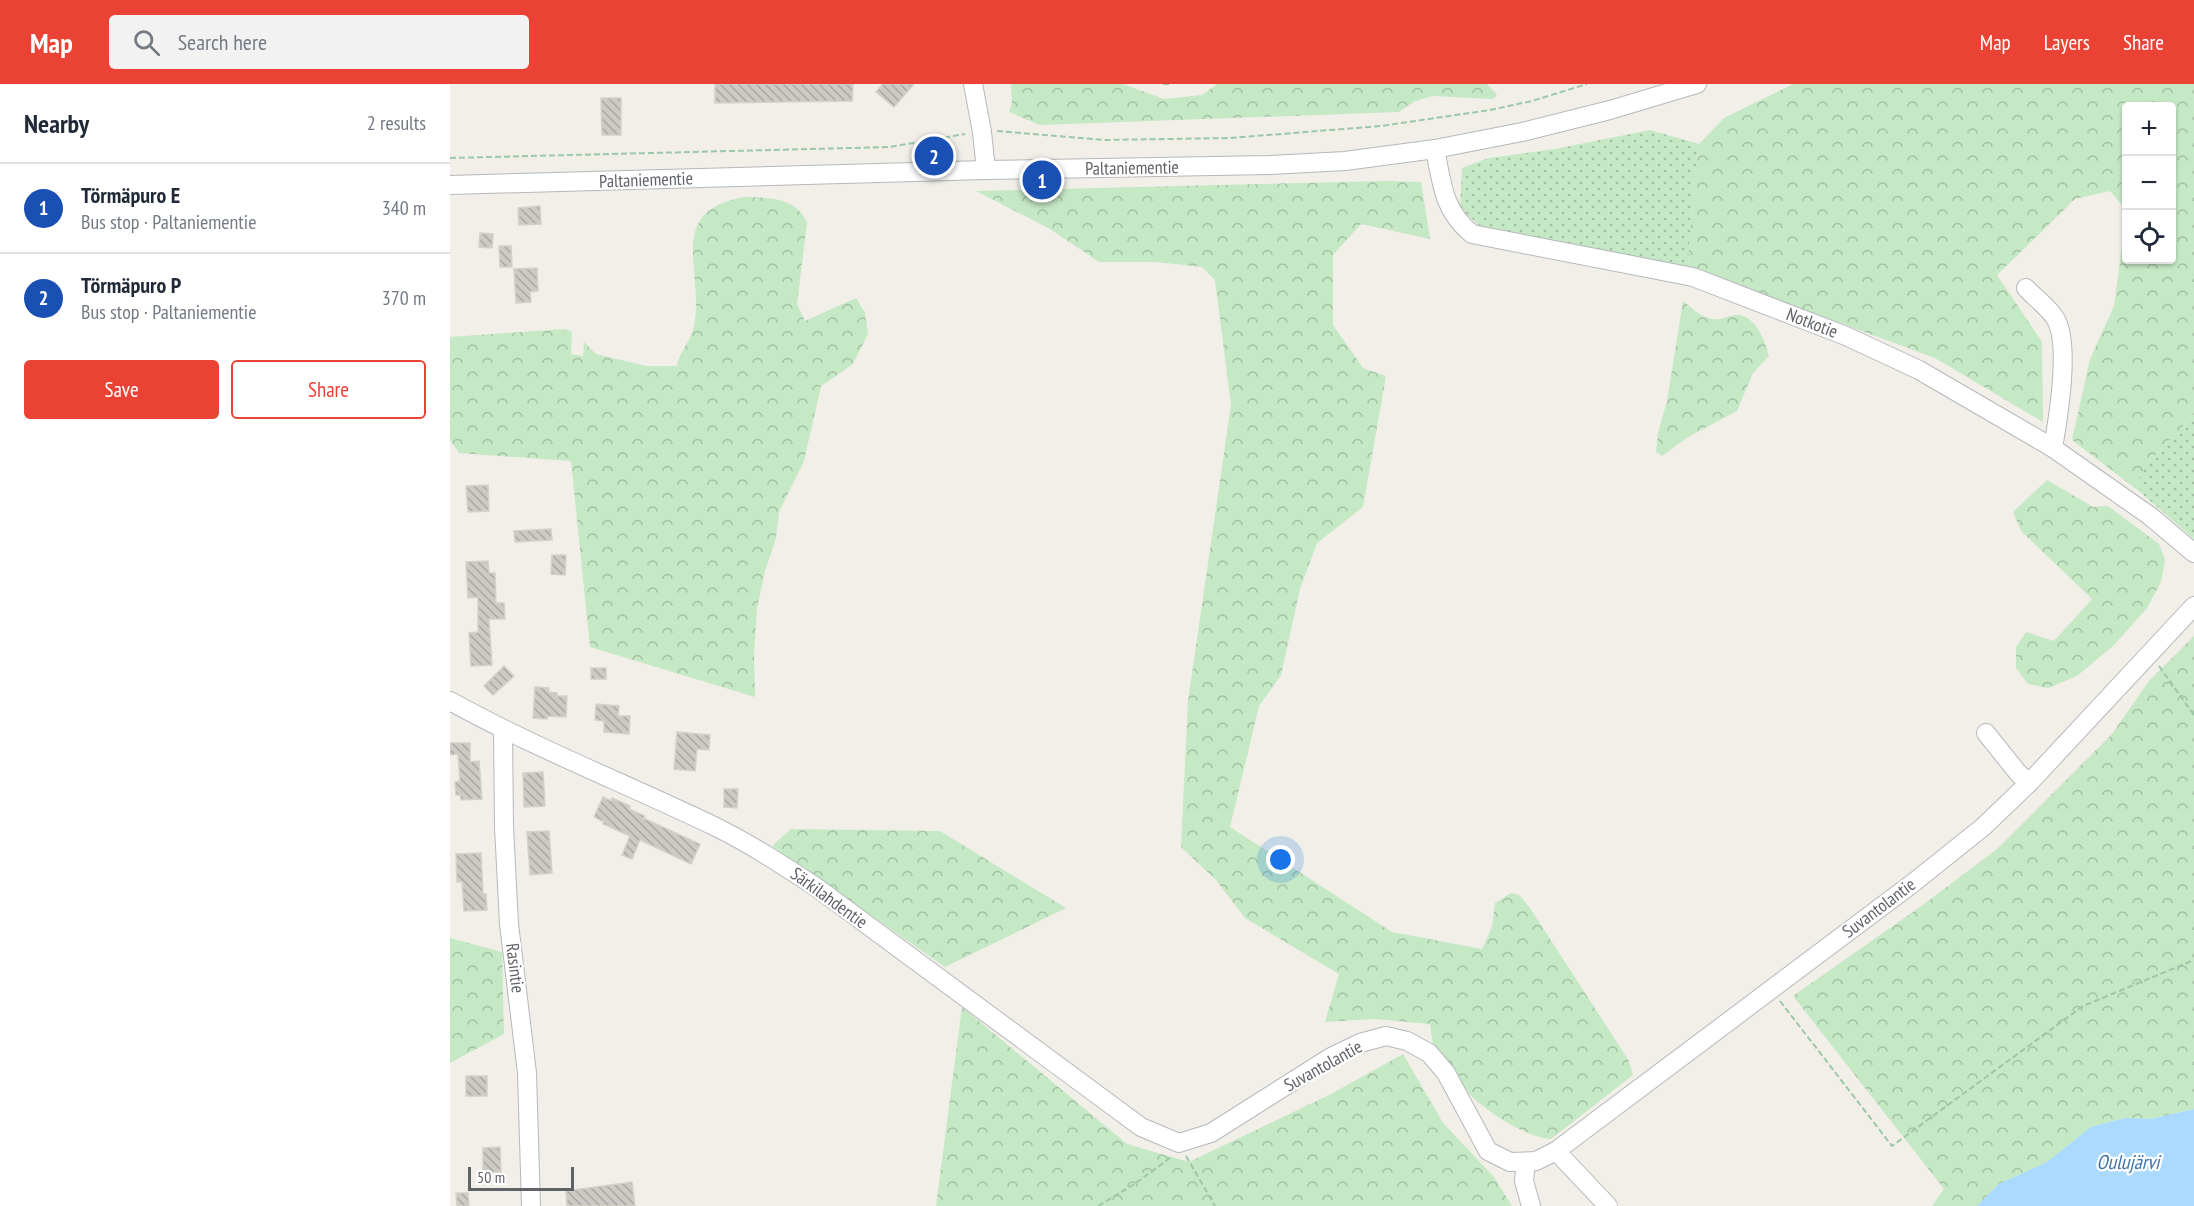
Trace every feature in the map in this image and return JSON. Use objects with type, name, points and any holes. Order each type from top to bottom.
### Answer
[{"type":"street","points":[[973,84],[986,170]]},
{"type":"street","name":"Paltaniementie","points":[[450,185],[986,170],[1270,165],[1345,161],[1435,149],[1522,132],[1610,110],[1697,84]]},
{"type":"street","name":"Notkotie","points":[[1435,149],[1444,193],[1451,213],[1461,226],[1472,234],[1694,277],[1846,336],[1919,370],[2053,448],[2142,510],[2194,553]]},
{"type":"street","points":[[2026,288],[2056,319],[2063,351],[2061,398],[2053,448]]},
{"type":"street","name":"Suvantolantie","points":[[1179,1143],[1211,1133],[1331,1057],[1359,1043],[1386,1036],[1407,1041],[1429,1053],[1446,1073],[1488,1151],[1510,1162],[1526,1162],[1536,1161],[1556,1151],[1913,883],[1974,834],[2029,783],[2194,606]]},
{"type":"street","name":"Särkilahdentie","points":[[450,701],[503,730],[719,829],[783,865],[1141,1127],[1179,1143]]},
{"type":"street","name":"Rasintie","points":[[503,730],[504,827],[509,924],[527,1074],[531,1206]]},
{"type":"street","points":[[1986,733],[2018,773],[2029,783]]},
{"type":"street","points":[[1556,1151],[1608,1206]]},
{"type":"street","points":[[1526,1162],[1524,1181],[1531,1206]]},
{"type":"path","points":[[1163,84],[1171,84]]},
{"type":"path","points":[[450,158],[890,147],[999,131],[1105,140],[1230,138],[1381,126],[1490,110],[1532,101],[1587,84]]},
{"type":"path","points":[[2150,654],[2194,715]]},
{"type":"path","points":[[1771,990],[1892,1146],[2083,1006],[2194,960]]},
{"type":"path","points":[[1098,1206],[1133,1185],[1175,1154],[1179,1143]]},
{"type":"path","points":[[1179,1143],[1215,1206]]},
{"type":"green space","points":[[1011,84],[1123,84],[1164,99],[1202,95],[1217,84],[1487,84],[1497,95],[1493,99],[1433,96],[1415,101],[1399,112],[1040,125],[1009,112],[1012,103]]},
{"type":"green space","points":[[1793,84],[2194,84],[2194,414],[2150,461],[2138,479],[2140,492],[2072,440],[2090,359],[2114,306],[2122,247],[2122,264],[2176,264],[2176,102],[2122,102],[2122,205],[2110,191],[2075,199],[1997,275],[2042,342],[2043,422],[1935,358],[1688,267],[1693,188],[1699,144],[1724,118]]},
{"type":"green space","points":[[1650,130],[1699,144],[1693,188],[1688,267],[1482,228],[1460,208],[1462,168],[1489,158],[1555,149]]},
{"type":"green space","points":[[1421,182],[1430,239],[1361,224],[1333,255],[1333,325],[1363,368],[1386,376],[1363,507],[1317,543],[1300,589],[1281,675],[1259,706],[1230,827],[1392,932],[1482,949],[1492,927],[1495,903],[1511,893],[1519,895],[1530,908],[1629,1061],[1633,1075],[1551,1139],[1514,1127],[1477,1102],[1456,1079],[1433,1045],[1430,1024],[1375,1019],[1325,1022],[1339,974],[1245,918],[1216,880],[1181,847],[1188,701],[1231,405],[1215,280],[1202,267],[1156,262],[1099,262],[1050,229],[976,191]]},
{"type":"green space","points":[[744,197],[789,203],[802,214],[807,223],[797,304],[805,321],[856,298],[865,313],[868,334],[853,364],[821,386],[804,461],[779,512],[776,538],[765,571],[757,609],[754,653],[755,697],[590,647],[571,461],[459,453],[450,440],[450,337],[565,329],[572,332],[571,354],[583,356],[584,342],[596,354],[646,366],[677,366],[694,327],[696,299],[693,243],[697,228],[705,214],[720,204]]},
{"type":"green space","points":[[1683,301],[1708,318],[1718,319],[1735,315],[1748,318],[1758,329],[1769,356],[1753,373],[1737,411],[1688,437],[1662,456],[1656,452],[1658,433],[1667,401]]},
{"type":"green space","points":[[2194,414],[2194,539],[2140,492],[2138,479],[2150,461]]},
{"type":"green space","points":[[2047,480],[2093,507],[2108,506],[2159,544],[2165,560],[2161,582],[2147,608],[2114,645],[2077,676],[2048,688],[2028,684],[2016,668],[2016,647],[2026,632],[2054,641],[2092,599],[2021,531],[2013,512]]},
{"type":"green space","points":[[2194,636],[2194,1109],[2151,1119],[2125,1118],[2091,1127],[2047,1162],[1999,1184],[1977,1206],[1932,1206],[1944,1189],[1793,996],[1920,907],[1997,849],[2112,734],[2149,681]]},
{"type":"green space","points":[[791,829],[940,831],[1066,908],[945,967],[772,846]]},
{"type":"green space","points":[[450,938],[502,952],[504,1034],[450,1063]]},
{"type":"green space","points":[[962,1007],[1127,1144],[1189,1162],[1331,1094],[1403,1054],[1443,1123],[1494,1177],[1512,1206],[936,1206]]},
{"type":"water","name":"Oulujärvi","points":[[2194,1109],[2194,1206],[1977,1206],[1999,1184],[2047,1162],[2091,1127],[2125,1118],[2151,1119]]},
{"type":"building","points":[[715,84],[853,84],[852,101],[715,103]]},
{"type":"building","points":[[883,84],[914,84],[894,107],[876,92]]},
{"type":"building","points":[[601,98],[621,98],[621,135],[602,135]]},
{"type":"building","points":[[540,206],[541,224],[519,225],[518,208]]},
{"type":"building","points":[[480,233],[493,234],[492,248],[479,247]]},
{"type":"building","points":[[499,246],[511,246],[512,267],[500,267]]},
{"type":"building","points":[[537,268],[538,291],[530,292],[531,302],[516,303],[514,269]]},
{"type":"building","points":[[488,485],[489,511],[468,512],[466,486]]},
{"type":"building","points":[[551,529],[552,540],[515,542],[514,531]]},
{"type":"building","points":[[552,555],[566,555],[565,575],[551,574]]},
{"type":"building","points":[[488,561],[489,573],[495,573],[496,603],[504,603],[505,619],[489,619],[492,665],[471,666],[469,633],[478,632],[478,597],[468,598],[466,562]]},
{"type":"building","points":[[504,666],[514,676],[493,695],[484,686]]},
{"type":"building","points":[[591,668],[606,668],[606,679],[591,679]]},
{"type":"building","points":[[535,687],[549,688],[548,692],[557,693],[557,696],[567,696],[566,717],[533,718]]},
{"type":"building","points":[[596,704],[619,706],[618,716],[630,716],[629,734],[604,732],[604,721],[595,720]]},
{"type":"building","points":[[677,732],[710,735],[709,750],[697,749],[695,771],[674,769]]},
{"type":"building","points":[[450,743],[470,743],[470,762],[479,761],[482,799],[461,800],[460,795],[456,795],[455,782],[460,781],[458,754],[450,755]]},
{"type":"building","points":[[543,772],[545,806],[524,807],[523,773]]},
{"type":"building","points":[[724,789],[738,789],[737,808],[724,807]]},
{"type":"building","points":[[603,797],[611,801],[612,798],[630,806],[629,809],[645,816],[643,818],[700,844],[691,864],[640,840],[632,859],[622,855],[630,836],[603,824],[604,822],[594,817]]},
{"type":"building","points":[[549,831],[552,873],[530,875],[527,832]]},
{"type":"building","points":[[481,853],[483,894],[486,894],[487,910],[464,911],[462,882],[457,882],[456,854]]},
{"type":"building","points":[[466,1076],[487,1076],[487,1096],[466,1096]]},
{"type":"building","points":[[500,1147],[501,1172],[483,1172],[483,1148]]},
{"type":"building","points":[[632,1182],[635,1206],[567,1206],[566,1191]]},
{"type":"building","points":[[456,1193],[468,1193],[469,1206],[457,1206]]},
{"type":"place","name":"Törmäpuro P","points":[[934,156]]},
{"type":"place","name":"Törmäpuro E","points":[[1042,180]]}]
